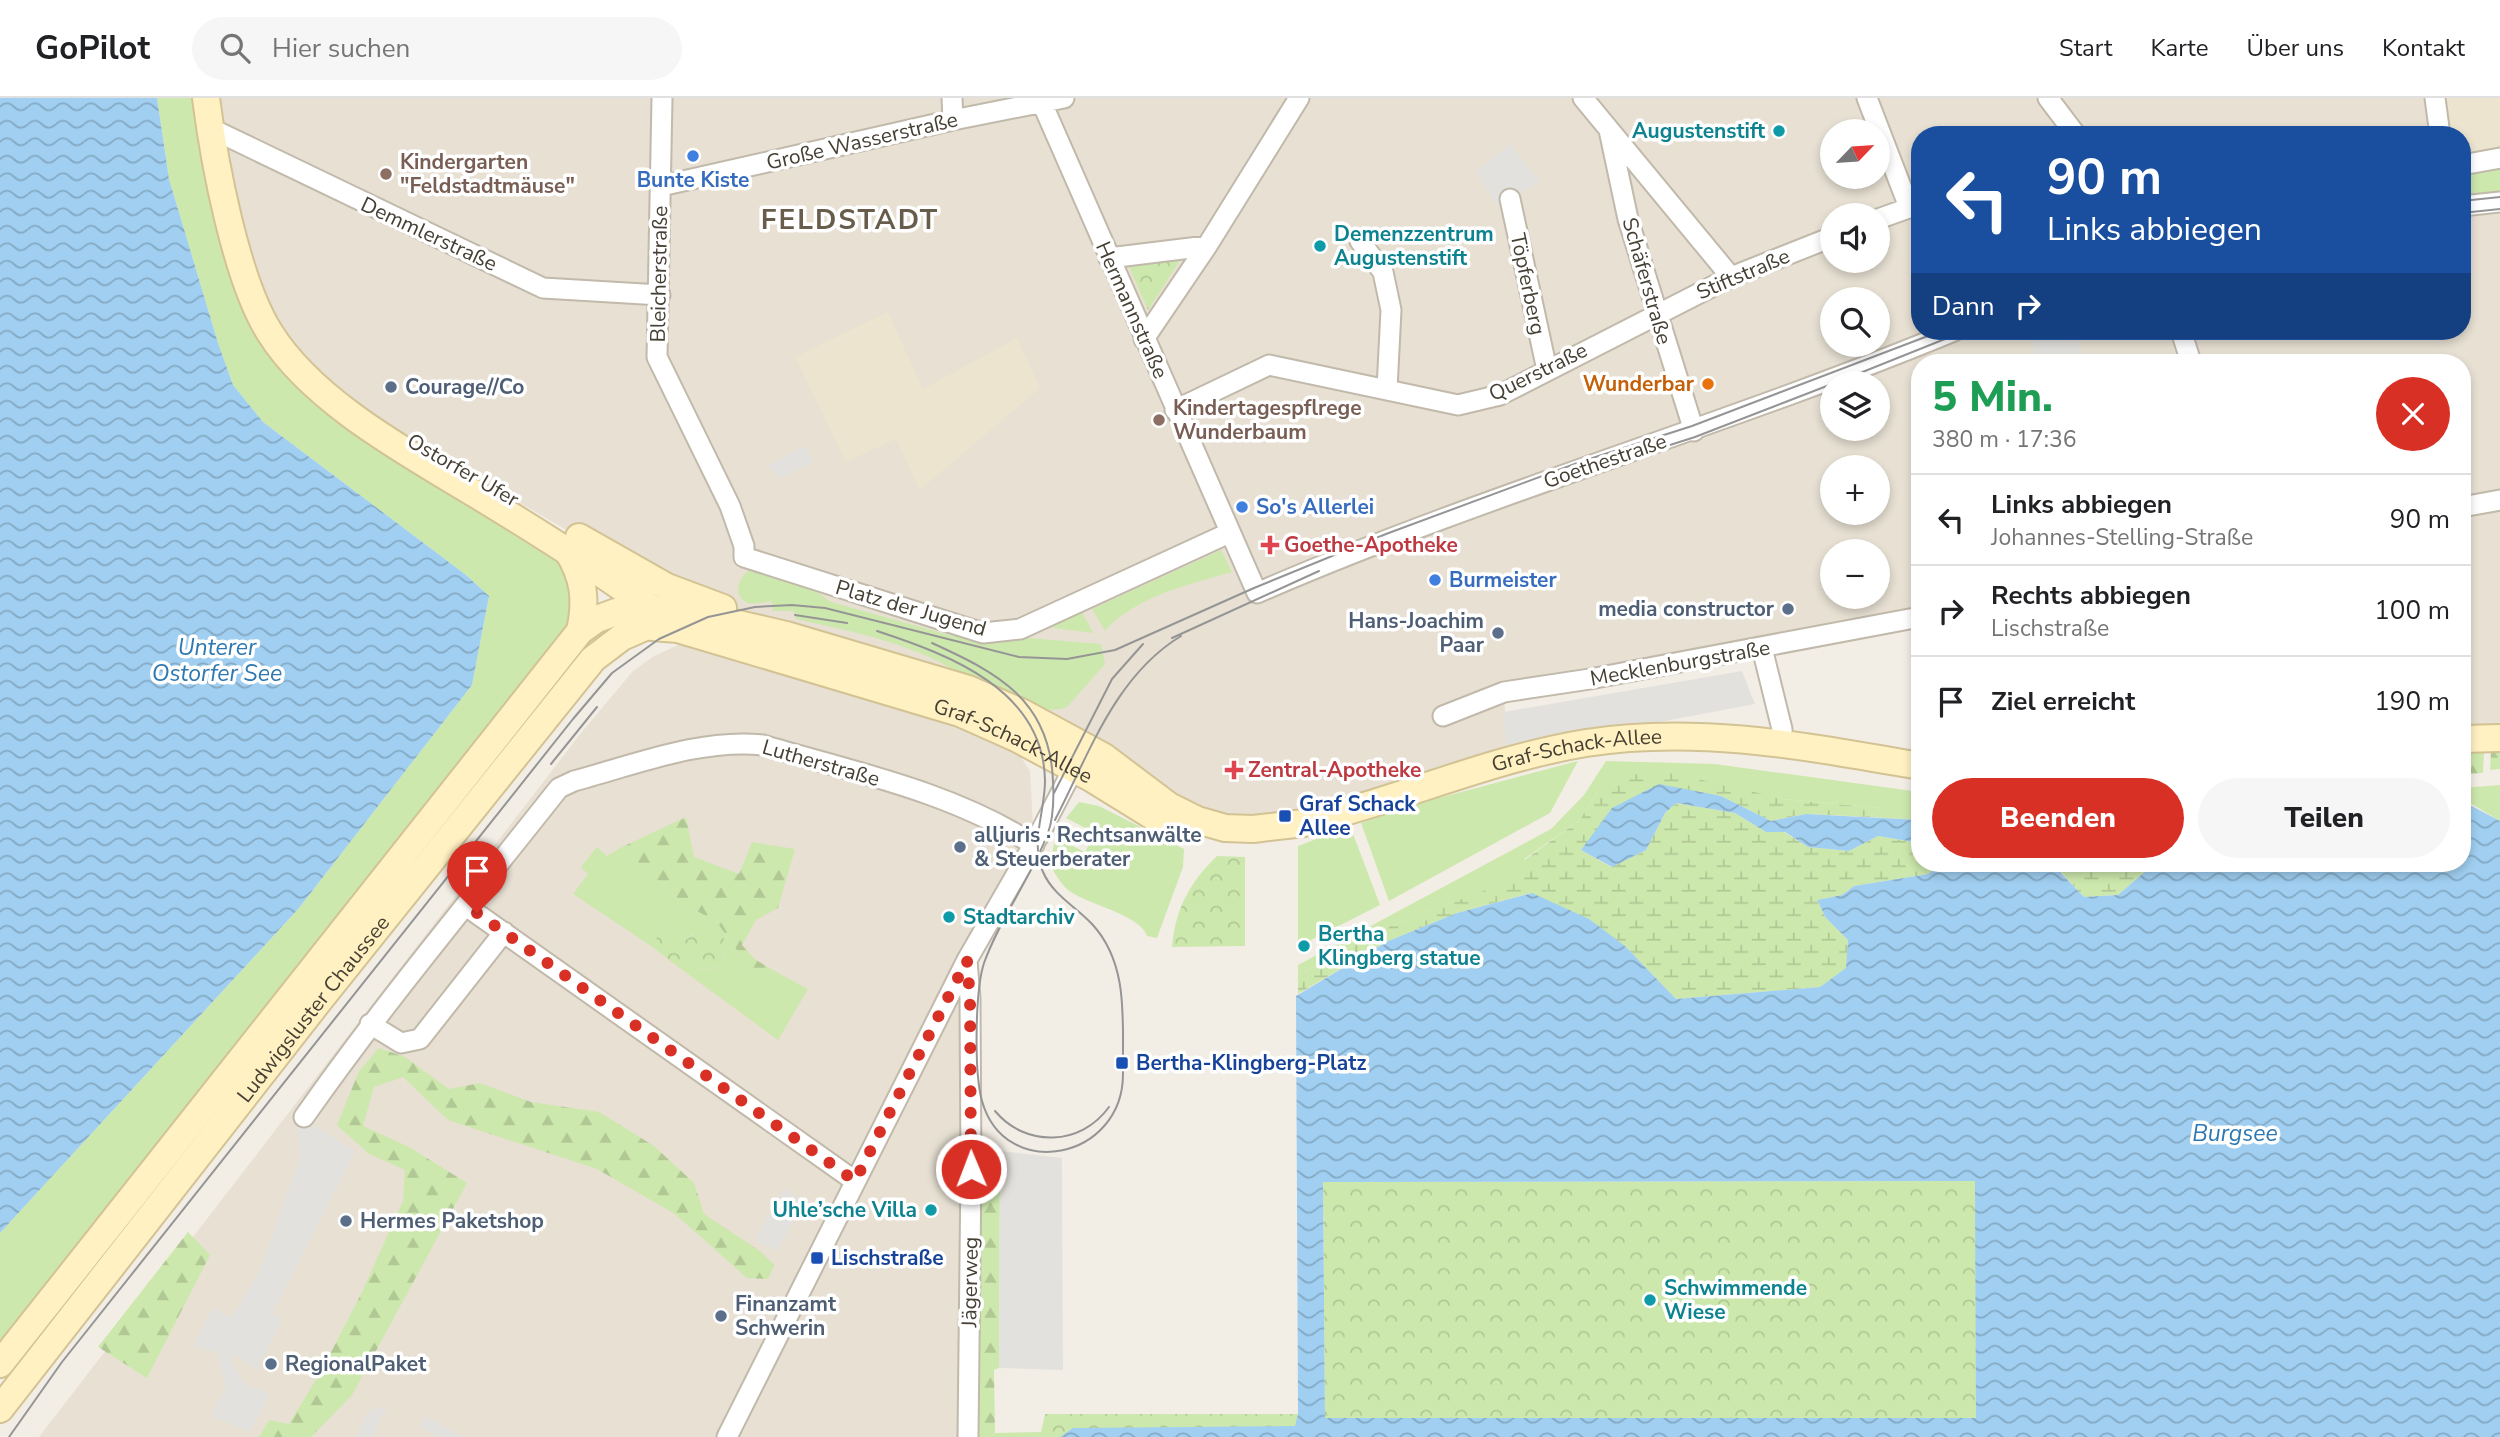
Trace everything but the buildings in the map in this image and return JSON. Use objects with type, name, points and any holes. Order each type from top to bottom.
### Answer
[{"type":"street","name":"Ostorfer Ufer","points":[[206,98],[210,128],[242,265],[258,312],[281,349],[345,412],[566,549],[619,600]]},
{"type":"street","name":"Bleicherstraße","points":[[662,98],[657,357],[730,506],[744,546],[744,557]]},
{"type":"street","points":[[952,98],[953,120]]},
{"type":"street","name":"Große Wasserstraße","points":[[661,186],[953,120],[1064,98]]},
{"type":"street","points":[[1144,339],[1207,246],[1299,98]]},
{"type":"street","name":"Schäferstraße","points":[[1583,98],[1731,277]]},
{"type":"street","points":[[1867,98],[1911,198]]},
{"type":"street","points":[[2048,98],[2069,126]]},
{"type":"street","points":[[2435,98],[2439,126]]},
{"type":"street","name":"Hermannstraße","points":[[1042,103],[1257,593]]},
{"type":"street","name":"Demmlerstraße","points":[[210,128],[347,196],[544,288],[660,295]]},
{"type":"street","name":"Schäferstraße","points":[[1609,130],[1628,219],[1693,431]]},
{"type":"street","points":[[2471,163],[2500,158]]},
{"type":"street","name":"Töpferberg","points":[[1510,199],[1547,370]]},
{"type":"street","points":[[2471,205],[2500,202]]},
{"type":"street","points":[[1890,214],[1911,206]]},
{"type":"street","points":[[1360,241],[1383,272],[1391,310],[1387,390]]},
{"type":"street","name":"Stiftstraße","points":[[1655,313],[1731,277],[1820,242]]},
{"type":"street","points":[[1110,258],[1207,246]]},
{"type":"street","name":"Querstraße","points":[[1175,410],[1269,365],[1458,405],[1500,394],[1655,313]]},
{"type":"street","name":"Goethestraße","points":[[1257,593],[1388,539],[1582,467],[1693,431],[1931,340]]},
{"type":"street","name":"Ostorfer Ufer","points":[[323,389],[667,587]]},
{"type":"street","points":[[2471,505],[2500,500]]},
{"type":"street","name":"Platz der Jugend","points":[[744,557],[983,633],[1002,633],[1020,629],[1229,533]]},
{"type":"street","points":[[566,549],[581,577],[585,595],[580,631]]},
{"type":"street","points":[[593,659],[619,600],[618,573],[603,551]]},
{"type":"street","name":"Graf-Schack-Allee","points":[[667,587],[786,635],[968,689],[1023,713],[1079,758]]},
{"type":"street","name":"Graf-Schack-Allee","points":[[619,600],[664,619],[960,713],[1079,758],[1169,806],[1225,828],[1276,828],[1338,815],[1492,766],[1584,743],[1650,736],[1782,743],[1911,764]]},
{"type":"street","name":"Graf-Schack-Allee","points":[[580,631],[619,600],[714,604]]},
{"type":"street","name":"Ludwigsluster Chaussee","points":[[0,1409],[322,997],[593,659],[664,619],[714,604]]},
{"type":"street","name":"Graf-Schack-Allee","points":[[664,619],[786,635]]},
{"type":"street","name":"Mecklenburgstraße","points":[[1443,716],[1504,692],[1762,648],[1911,619]]},
{"type":"street","name":"Ludwigsluster Chaussee","points":[[0,1364],[580,631]]},
{"type":"street","points":[[1762,648],[1782,729],[1782,743]]},
{"type":"street","points":[[2471,739],[2500,738]]},
{"type":"street","name":"Lutherstraße","points":[[466,906],[559,788],[587,777],[738,742],[763,745],[910,788],[1014,832],[1034,845]]},
{"type":"street","points":[[727,1437],[967,960],[1034,845],[1079,758]]},
{"type":"street","points":[[304,1117],[370,1024],[466,906],[855,1181]]},
{"type":"street","points":[[370,1024],[401,1042],[420,1039],[504,932]]},
{"type":"street","name":"Jägerweg","points":[[967,960],[970,998],[971,1169],[968,1437]]},
{"type":"shaded area","points":[[206,98],[2435,98],[2439,126],[1911,126],[1911,340],[2471,340],[2471,205],[2500,202],[2500,738],[2471,739],[2471,354],[1911,354],[1911,619],[1504,693],[1507,751],[1253,829],[786,635],[603,551],[323,389],[270,334]]},
{"type":"shaded area","points":[[2435,98],[2500,98],[2500,158],[2471,163],[2471,126],[2439,126]]},
{"type":"shaded area","points":[[1510,144],[1540,182],[1497,206],[1476,171]]},
{"type":"shaded area","points":[[888,312],[923,389],[1017,338],[1040,388],[920,490],[896,439],[846,462],[795,357]]},
{"type":"shaded area","points":[[2031,340],[2077,340],[2082,354],[2035,354]]},
{"type":"shaded area","points":[[805,446],[813,463],[780,478],[767,466]]},
{"type":"shaded area","points":[[678,645],[758,655],[960,713],[1019,754],[1030,771],[1034,845],[967,960],[968,1437],[39,1437],[581,733],[633,671],[654,656]]},
{"type":"shaded area","points":[[1742,671],[1755,704],[1507,751],[1503,712]]},
{"type":"shaded area","points":[[296,1115],[356,1151],[272,1313],[282,1320],[257,1371],[236,1355],[230,1359],[245,1384],[270,1394],[250,1432],[211,1416],[226,1388],[217,1352],[193,1347],[213,1307],[231,1318],[259,1273],[300,1158]]},
{"type":"shaded area","points":[[1000,1151],[1062,1158],[1063,1370],[999,1368]]},
{"type":"shaded area","points":[[784,1188],[805,1202],[777,1251],[755,1240]]},
{"type":"shaded area","points":[[388,1406],[372,1437],[355,1437],[369,1410]]},
{"type":"shaded area","points":[[425,1416],[464,1437],[438,1437],[420,1427]]},
{"type":"green space","points":[[157,98],[206,98],[227,203],[293,363],[566,549],[580,631],[0,1364],[0,1233],[299,908],[472,685],[489,596],[466,575],[263,422],[233,385],[169,179]]},
{"type":"green space","points":[[2500,158],[2500,192],[2471,196],[2471,163]]},
{"type":"green space","points":[[1181,259],[1148,310],[1129,267]]},
{"type":"green space","points":[[1221,550],[1232,572],[1164,593],[1131,609],[1105,631],[1092,609]]},
{"type":"green space","points":[[749,570],[762,570],[809,587],[831,602],[953,636],[1018,637],[1101,644],[1105,664],[1067,707],[1052,710],[1035,707],[996,692],[927,656],[895,644],[796,619],[793,611],[773,611],[771,601],[748,603],[740,596],[738,587]]},
{"type":"green space","points":[[1082,612],[1093,633],[1047,627]]},
{"type":"green space","points":[[2487,749],[2500,753],[2500,769],[2490,770],[2491,752],[2484,751],[2483,773],[2471,774],[2471,750]]},
{"type":"green space","points":[[1578,761],[1550,813],[1389,901],[1361,823],[1420,803]]},
{"type":"green space","points":[[1606,761],[1715,764],[1911,791],[1911,819],[1870,817],[1879,808],[1784,799],[1599,790],[1579,821],[1524,859],[1528,875],[1399,922],[1298,975],[1298,965],[1551,829],[1584,795]]},
{"type":"green space","points":[[1663,771],[1784,799],[1879,808],[1870,817],[1806,814],[1771,821],[1721,796],[1659,784],[1581,850],[1611,867],[1646,850],[1665,813],[1676,803],[1735,813],[1766,832],[1784,832],[1808,847],[1849,851],[1878,836],[1911,842],[1911,872],[1931,872],[1854,886],[1842,895],[1817,900],[1826,918],[1848,940],[1847,968],[1820,987],[1676,999],[1625,946],[1531,893],[1457,913],[1386,942],[1298,994],[1298,975],[1399,922],[1527,875],[1524,860],[1579,821],[1599,790],[1623,776]]},
{"type":"green space","points":[[2500,785],[2500,821],[2471,803],[2471,787]]},
{"type":"green space","points":[[1079,802],[1099,806],[1184,849],[1183,867],[1157,938],[1147,936],[1142,928],[1123,915],[1068,890],[1053,870],[1049,863],[1056,838],[1085,852],[1095,833],[1066,818]]},
{"type":"green space","points":[[686,817],[694,857],[739,874],[752,842],[795,849],[778,908],[756,920],[742,945],[756,960],[780,974],[752,971],[716,921],[683,904],[622,847]]},
{"type":"green space","points":[[1350,826],[1380,905],[1303,944],[1298,943],[1298,846]]},
{"type":"green space","points":[[597,847],[607,856],[622,847],[683,904],[716,921],[752,971],[780,974],[808,989],[778,1040],[677,966],[683,959],[703,971],[713,968],[723,961],[727,947],[693,933],[686,940],[665,926],[651,946],[573,894],[588,874],[581,867]]},
{"type":"green space","points":[[1217,856],[1245,857],[1245,946],[1172,947],[1180,908],[1199,876]]},
{"type":"green space","points":[[2061,872],[2145,872],[2118,895],[2084,897]]},
{"type":"green space","points":[[665,926],[686,940],[701,928],[722,934],[727,947],[722,964],[704,971],[683,960],[677,966],[651,946]]},
{"type":"green space","points":[[379,1048],[405,1057],[449,1089],[480,1083],[531,1102],[599,1112],[654,1146],[694,1183],[704,1214],[760,1251],[774,1265],[768,1279],[747,1278],[675,1214],[597,1169],[448,1120],[403,1077],[374,1087],[363,1126],[409,1147],[467,1183],[352,1395],[311,1437],[259,1437],[269,1420],[289,1424],[323,1368],[362,1292],[403,1201],[405,1170],[369,1154],[337,1125],[359,1071]]},
{"type":"green space","points":[[1000,1180],[999,1368],[994,1370],[995,1433],[990,1437],[968,1437],[971,1181]]},
{"type":"green space","name":"Schwimmende Wiese","points":[[1976,1181],[1976,1418],[1325,1418],[1323,1182]]},
{"type":"green space","points":[[188,1232],[210,1255],[147,1378],[98,1347]]},
{"type":"green space","points":[[1045,1414],[1298,1414],[1294,1437],[990,1437],[995,1433],[1041,1432]]},
{"type":"water","name":"Unterer Ostorfer See","points":[[0,98],[157,98],[169,179],[233,385],[263,422],[466,575],[489,596],[472,685],[299,908],[0,1233]]},
{"type":"water","points":[[1659,784],[1721,796],[1771,821],[1806,814],[1911,820],[1911,842],[1878,836],[1849,851],[1808,847],[1785,832],[1766,832],[1735,813],[1676,803],[1665,813],[1646,850],[1612,867],[1581,850],[1612,808]]},
{"type":"water","name":"Burgsee","points":[[2471,806],[2500,821],[2500,1437],[1060,1437],[1073,1428],[1295,1426],[1298,1414],[1296,996],[1386,942],[1457,913],[1532,893],[1589,919],[1625,946],[1676,999],[1820,987],[1846,968],[1848,940],[1826,918],[1817,900],[1842,895],[1854,886],[1931,872],[2061,872],[2084,897],[2118,895],[2145,872],[2471,872]],"holes":[[[1975,1181],[1976,1418],[1325,1418],[1323,1182]]]},
{"type":"tram line","points":[[2471,200],[2500,197]]},
{"type":"tram line","points":[[2471,212],[2500,209]]},
{"type":"tram line","points":[[9,1437],[62,1362],[573,719],[612,673],[659,639],[708,617],[755,607],[792,605],[825,608],[1019,657],[1067,659],[1115,650],[1254,588],[1386,534],[1580,462],[1692,426],[1917,340]]},
{"type":"tram line","points":[[1865,371],[1942,340]]},
{"type":"tram line","points":[[1561,480],[1695,437],[1820,389]]},
{"type":"tram line","points":[[1172,638],[1319,571]]},
{"type":"tram line","points":[[795,615],[847,623]]},
{"type":"tram line","points":[[877,631],[934,652],[988,681],[1011,700],[1029,723],[1040,749],[1045,781],[1038,838],[1038,849],[1039,861],[1052,887],[1092,924],[1104,940],[1118,976],[1123,1015],[1123,1074],[1118,1103],[1104,1126],[1084,1142],[1061,1150],[1037,1151],[1014,1143],[995,1127],[982,1101],[977,1052],[977,1011],[984,963],[998,930],[1033,866],[1041,850],[1050,827],[1053,794],[1050,753],[1042,729],[1031,710],[1016,693],[978,666],[932,643]]},
{"type":"tram line","points":[[1055,820],[1092,743],[1121,694],[1138,672],[1181,636]]},
{"type":"tram line","points":[[1054,793],[1112,679],[1143,644]]},
{"type":"tram line","points":[[551,764],[597,707]]},
{"type":"tram line","points":[[995,1111],[1022,1131],[1053,1138],[1084,1129],[1109,1107]]},
{"type":"place","name":"Augustenstift","points":[[1779,131]]},
{"type":"place","name":"Bunte Kiste","points":[[693,156]]},
{"type":"place","name":"Kindergarten \"Feldstadtmäuse\"","points":[[386,174]]},
{"type":"place","name":"Demenzzentrum Augustenstift","points":[[1320,246]]},
{"type":"place","name":"Wunderbar","points":[[1708,384]]},
{"type":"place","name":"Courage//Co","points":[[391,387]]},
{"type":"place","name":"Kindertagespflrege Wunderbaum","points":[[1159,420]]},
{"type":"place","name":"So's Allerlei","points":[[1242,507]]},
{"type":"place","name":"Goethe-Apotheke","points":[[1270,545]]},
{"type":"place","name":"Burmeister","points":[[1435,580]]},
{"type":"place","name":"media constructor","points":[[1788,609]]},
{"type":"place","name":"Hans-Joachim Paar","points":[[1498,633]]},
{"type":"place","name":"Zentral-Apotheke","points":[[1234,770]]},
{"type":"place","name":"Graf Schack Allee","points":[[1285,816]]},
{"type":"place","name":"alljuris · Rechtsanwälte & Steuerberater","points":[[960,847]]},
{"type":"place","name":"Stadtarchiv","points":[[949,917]]},
{"type":"place","name":"Bertha Klingberg statue","points":[[1304,946]]},
{"type":"place","name":"Bertha-Klingberg-Platz","points":[[1122,1063]]},
{"type":"place","name":"Uhle’sche Villa","points":[[931,1210]]},
{"type":"place","name":"Hermes Paketshop","points":[[346,1221]]},
{"type":"place","name":"Lischstraße","points":[[817,1258]]},
{"type":"place","name":"Schwimmende Wiese","points":[[1650,1300]]},
{"type":"place","name":"Finanzamt Schwerin","points":[[721,1316]]},
{"type":"place","name":"RegionalPaket","points":[[271,1364]]},
{"type":"district","name":"FELDSTADT","points":[[850,220]]},
{"type":"route","points":[[477,913],[855,1181],[967,960],[970,973],[971,1169]]}]
